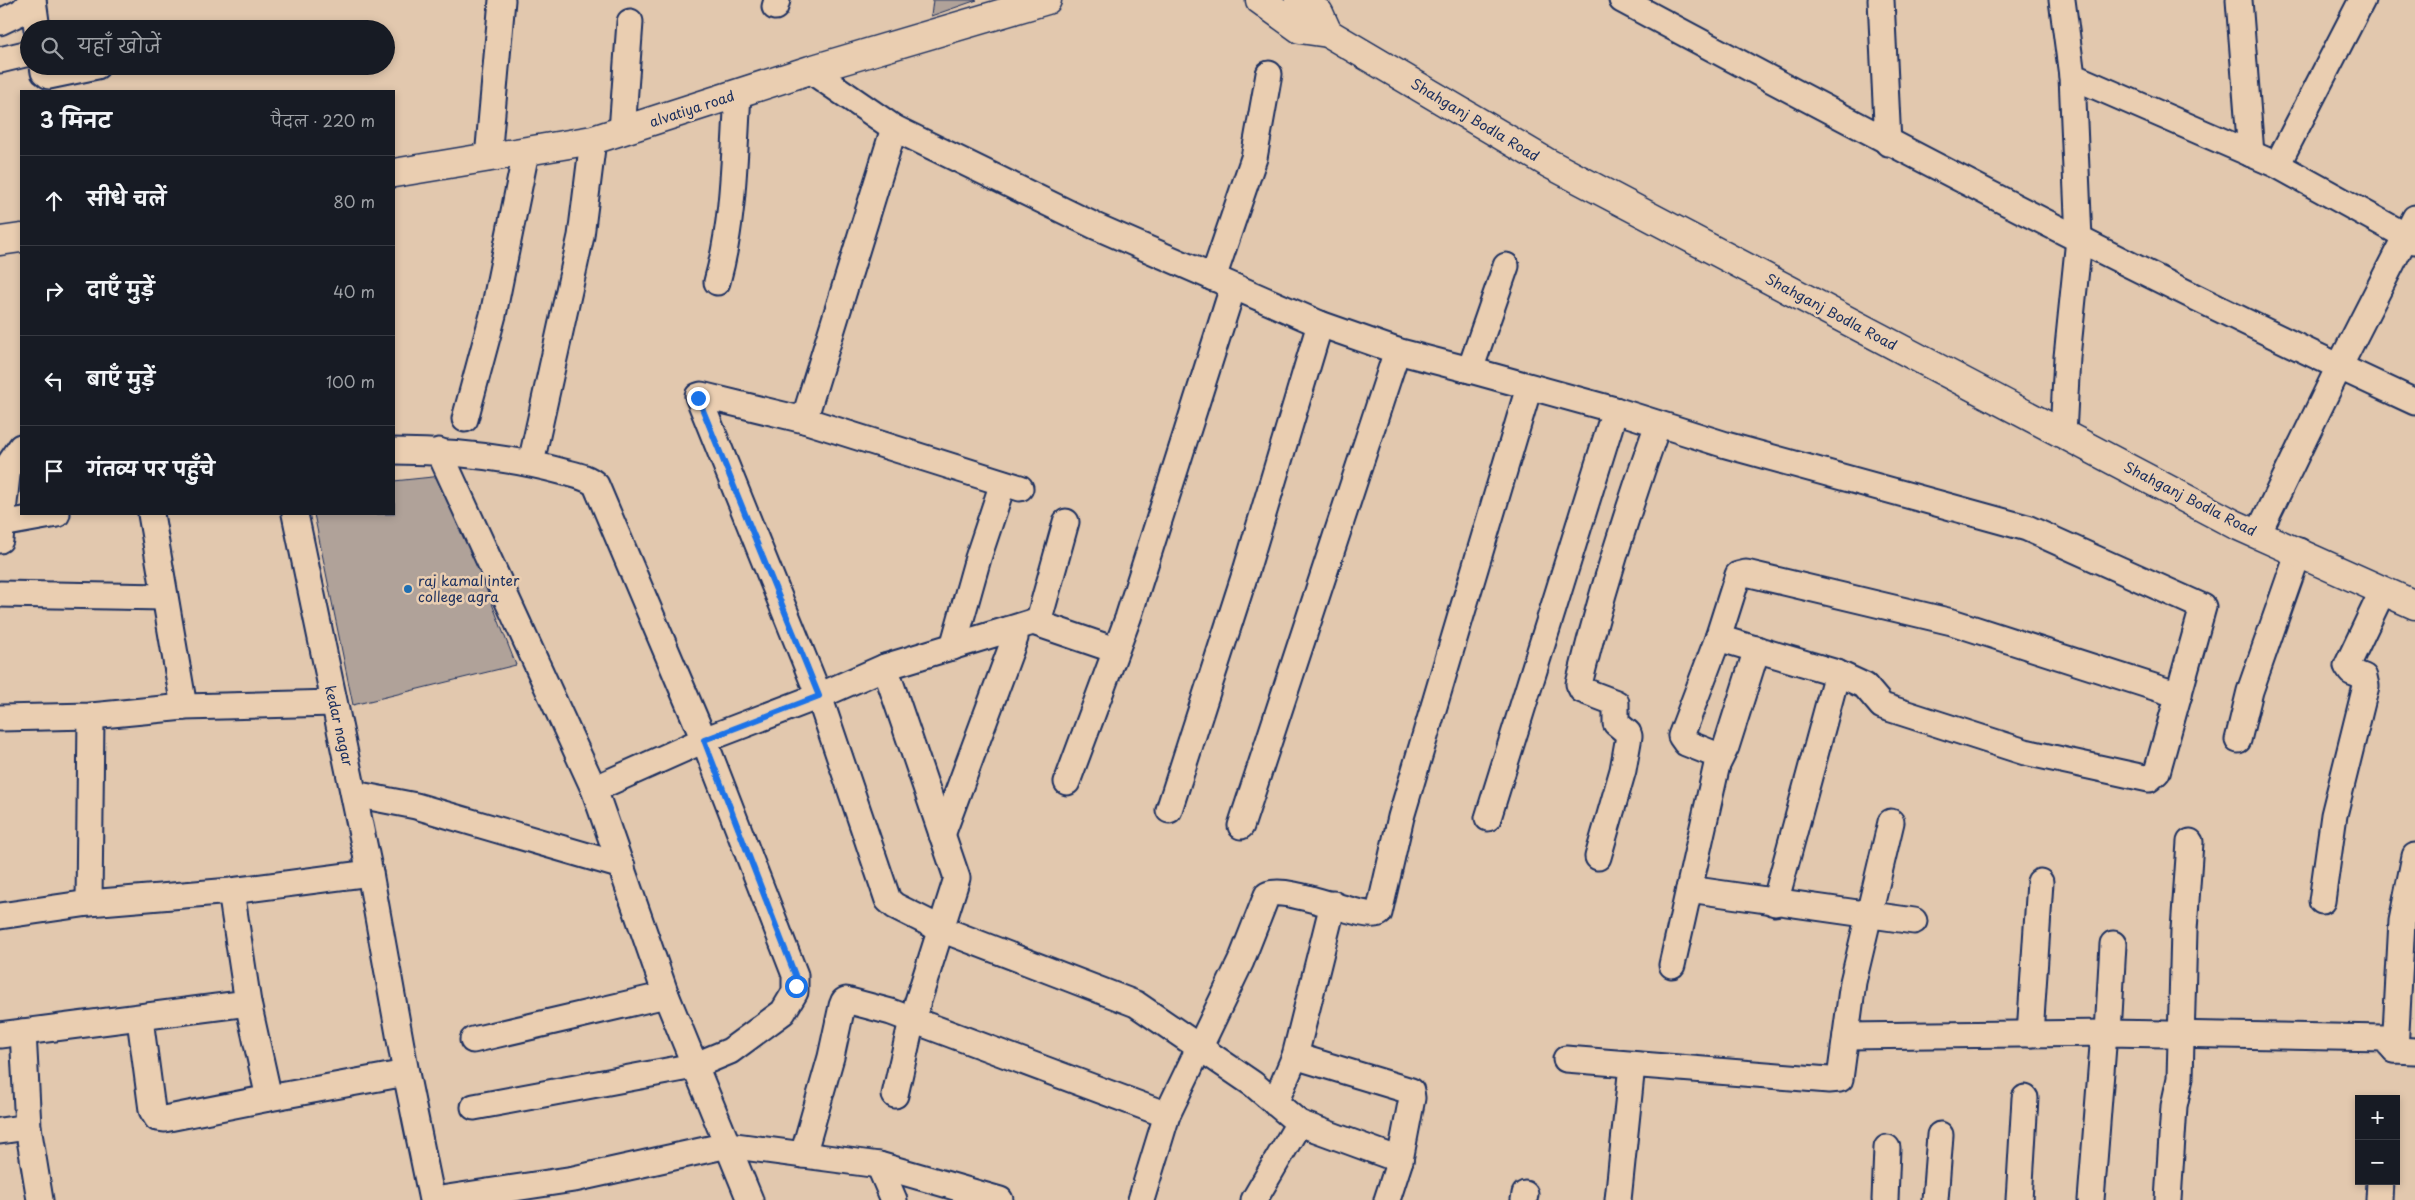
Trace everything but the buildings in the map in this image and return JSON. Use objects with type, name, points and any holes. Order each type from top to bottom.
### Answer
[{"type":"main road","name":"alvatiya road","points":[[395,174],[593,140],[810,70],[1047,0]]},
{"type":"main road","name":"Shahganj Bodla Road","points":[[1260,0],[1300,29],[1328,33],[1548,163],[2234,524],[2415,605]]},
{"type":"main road","points":[[1299,0],[1319,13],[1328,33]]},
{"type":"main road","points":[[0,241],[20,238]]},
{"type":"street","points":[[0,22],[20,12],[33,0],[36,20]]},
{"type":"street","points":[[488,158],[502,0]]},
{"type":"street","points":[[1622,0],[1888,143],[2339,367],[2415,402]]},
{"type":"street","points":[[1881,0],[1888,143]]},
{"type":"street","points":[[2062,0],[2072,76],[2079,239],[2067,357],[2063,434]]},
{"type":"street","points":[[2239,0],[2252,154]]},
{"type":"street","points":[[2277,165],[2362,0]]},
{"type":"street","points":[[622,131],[630,22]]},
{"type":"street","points":[[0,60],[20,55]]},
{"type":"street","points":[[810,70],[894,128],[1095,226],[1320,324],[1397,351],[1615,410],[1726,445],[2027,528],[2203,607],[2156,772],[2149,779],[2025,752],[1882,706],[1865,686],[1837,673],[1718,638]]},
{"type":"street","points":[[1067,782],[1128,618],[1223,282],[1254,158],[1269,74]]},
{"type":"street","points":[[2072,76],[2277,165],[2412,232],[2339,367],[2258,534]]},
{"type":"street","points":[[717,282],[725,254],[730,218],[738,94]]},
{"type":"street","points":[[804,420],[894,128]]},
{"type":"street","points":[[531,463],[581,236],[593,140]]},
{"type":"street","points":[[465,419],[493,315],[526,152]]},
{"type":"street","points":[[1470,370],[1506,266]]},
{"type":"street","points":[[1169,810],[1246,571],[1320,324]]},
{"type":"street","points":[[1241,826],[1397,351]]},
{"type":"street","points":[[1141,1200],[1167,1115],[1241,961],[1267,895],[1277,893],[1333,904],[1371,916],[1378,913],[1401,817],[1529,387]]},
{"type":"street","points":[[953,647],[978,558],[1012,486],[804,420],[701,395],[698,396],[819,696],[888,900],[895,906],[941,929],[1136,1004],[1199,1046],[1276,1103],[1298,1123],[1400,1160]]},
{"type":"street","points":[[1488,818],[1615,410]]},
{"type":"street","points":[[1598,857],[1623,770],[1628,733],[1616,723],[1616,703],[1582,690],[1579,684],[1599,602],[1628,508],[1658,424]]},
{"type":"street","points":[[1,533],[8,466],[20,448]]},
{"type":"street","points":[[395,452],[439,452],[531,463],[588,479],[596,485],[704,740],[795,975],[796,986],[793,998],[783,1012],[738,1047],[694,1066],[474,1107]]},
{"type":"street","points":[[439,452],[594,789],[666,995],[750,1200]]},
{"type":"street","points":[[1,533],[7,523],[51,515]]},
{"type":"street","points":[[151,515],[184,707]]},
{"type":"street","name":"kedar nagar","points":[[295,515],[370,873],[406,1073],[433,1200]]},
{"type":"street","points":[[594,789],[704,740],[819,696],[885,667],[1033,622],[1040,616],[1066,522]]},
{"type":"street","points":[[2238,740],[2252,684],[2298,551]]},
{"type":"street","points":[[1717,766],[1717,756],[1686,743],[1682,736],[1718,638],[1735,579],[1738,575],[1746,573],[1952,622],[2179,696]]},
{"type":"street","points":[[2322,901],[2334,814],[2366,686],[2364,677],[2351,672],[2347,666],[2383,590]]},
{"type":"street","points":[[0,594],[164,597]]},
{"type":"street","points":[[1033,622],[1116,650]]},
{"type":"street","points":[[942,835],[1015,638],[1013,633],[1008,630]]},
{"type":"street","points":[[1672,965],[1717,766],[1726,747],[1757,649]]},
{"type":"street","points":[[885,667],[957,881],[912,1020],[895,1095]]},
{"type":"street","points":[[1776,903],[1837,673]]},
{"type":"street","points":[[0,718],[91,716],[184,707],[334,703]]},
{"type":"street","points":[[89,903],[91,716]]},
{"type":"street","points":[[354,794],[416,806],[622,866]]},
{"type":"street","points":[[1566,1059],[1840,1079],[1853,982],[1891,822]]},
{"type":"street","points":[[2168,1200],[2174,1106],[2180,1084],[2184,930],[2190,842]]},
{"type":"street","points":[[2405,1050],[2402,921],[2415,856]]},
{"type":"street","points":[[0,916],[89,903],[231,891],[370,873]]},
{"type":"street","points":[[2030,1034],[2040,882]]},
{"type":"street","points":[[1689,889],[1776,903],[1914,921]]},
{"type":"street","points":[[231,891],[248,1002],[269,1098]]},
{"type":"street","points":[[1276,1103],[1295,1056],[1333,904]]},
{"type":"street","points":[[2092,1200],[2113,944]]},
{"type":"street","points":[[473,1040],[666,995]]},
{"type":"street","points":[[803,1155],[831,1057],[844,1001],[851,1000],[912,1020],[1167,1115]]},
{"type":"street","points":[[40,1200],[12,1034],[248,1002]]},
{"type":"street","points":[[140,1018],[152,1110],[157,1118],[164,1119],[406,1073]]},
{"type":"street","points":[[1846,1036],[2106,1033],[2384,1038],[2405,1050]]},
{"type":"street","points":[[1295,1056],[1411,1091],[1412,1098],[1400,1160],[1388,1200]]},
{"type":"street","points":[[1618,1200],[1632,1065]]},
{"type":"street","points":[[2019,1200],[2025,1098]]},
{"type":"street","points":[[1257,1199],[1298,1123]]},
{"type":"street","points":[[0,1131],[28,1127]]},
{"type":"street","points":[[1935,1200],[1940,1136]]},
{"type":"street","points":[[433,1200],[574,1179],[728,1145],[879,1165],[1000,1200]]},
{"type":"street","points":[[1885,1200],[1887,1148]]},
{"type":"street","points":[[879,1165],[894,1200]]},
{"type":"street","points":[[2379,1200],[2380,1185]]},
{"type":"place","name":"raj kamal inter college agra","points":[[408,589]]},
{"type":"route","points":[[698,398],[819,696],[704,740],[795,975],[796,986]]}]
